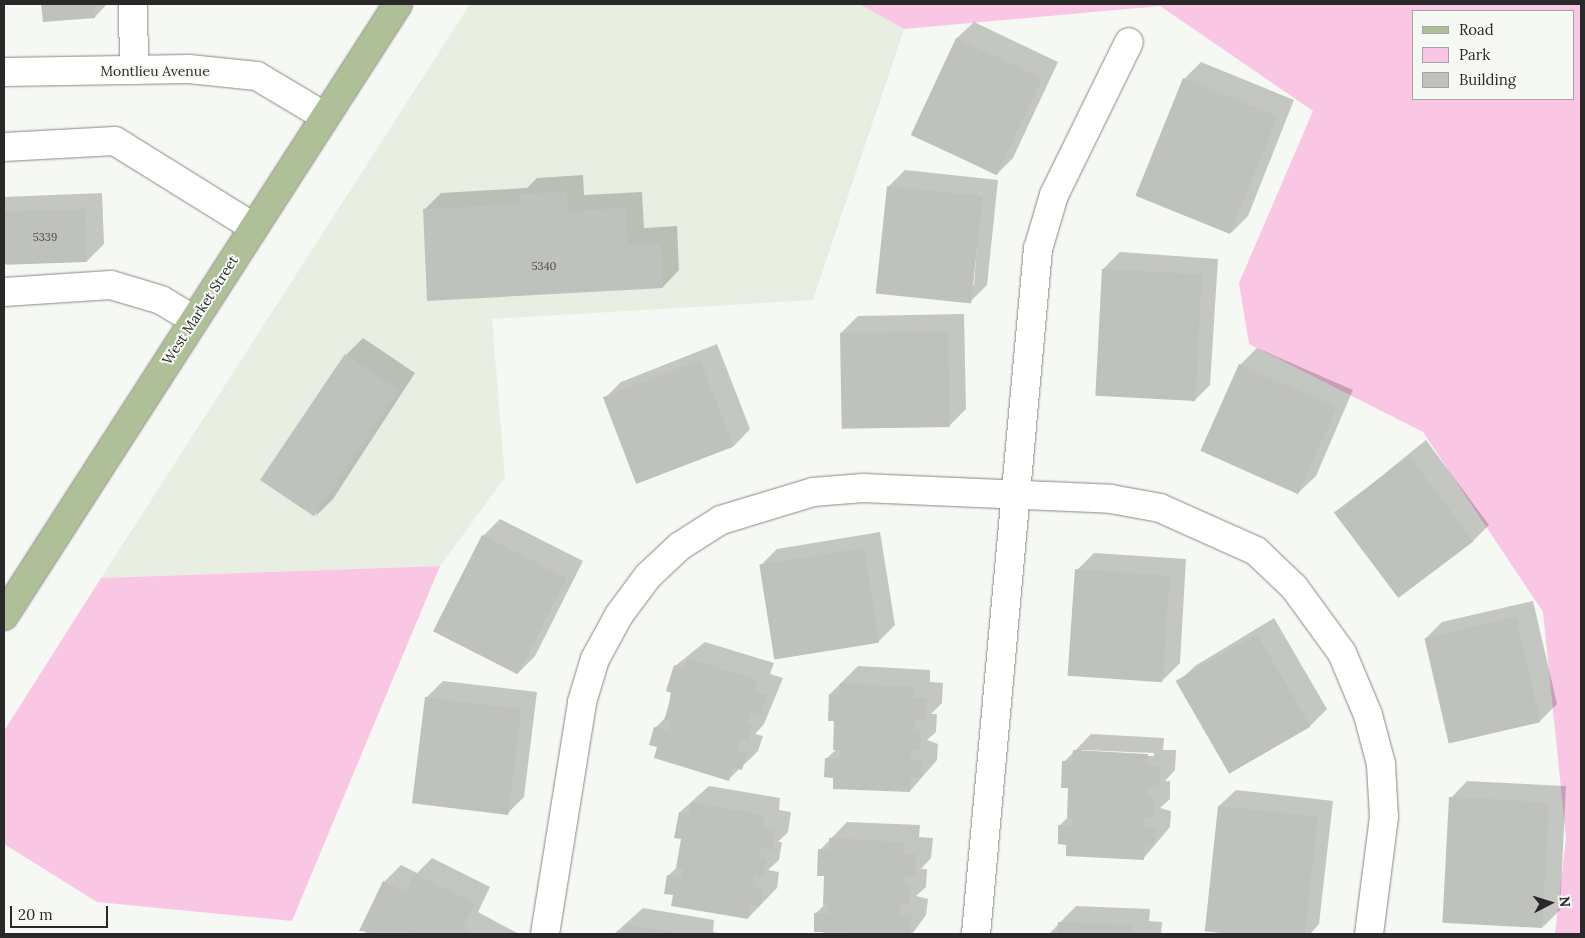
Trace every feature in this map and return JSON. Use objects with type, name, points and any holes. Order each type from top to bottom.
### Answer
[{"type":"main road","name":"West Market Street","points":[[4,616],[324,116],[398,4]]},
{"type":"street","points":[[133,4],[134,70]]},
{"type":"street","points":[[976,934],[1014,492],[1038,248],[1054,195],[1129,42]]},
{"type":"street","name":"Montlieu Avenue","points":[[4,72],[189,68],[257,76],[324,116]]},
{"type":"street","points":[[4,147],[115,141],[253,227]]},
{"type":"street","points":[[4,292],[111,285],[162,300],[194,320]]},
{"type":"street","points":[[545,934],[582,702],[595,660],[619,615],[648,576],[680,546],[721,520],[813,492],[863,488],[1014,492],[1111,499],[1160,508],[1256,551],[1294,587],[1342,653],[1368,715],[1381,764],[1384,817],[1369,934]]},
{"type":"shaded area","points":[[470,4],[859,4],[904,29],[813,300],[492,319],[505,478],[440,566],[101,578]]},
{"type":"green space","points":[[859,4],[1581,4],[1581,934],[1555,934],[1566,838],[1543,612],[1423,432],[1249,344],[1239,283],[1313,111],[1160,6],[904,29]]},
{"type":"green space","points":[[440,566],[292,921],[97,902],[4,844],[4,731],[101,578]]},
{"type":"building","points":[[41,4],[94,4],[95,18],[43,22]]},
{"type":"building","points":[[956,38],[1042,78],[997,175],[911,135]]},
{"type":"building","points":[[1183,78],[1278,116],[1230,234],[1135,196]]},
{"type":"building","points":[[887,186],[982,196],[971,303],[876,293]]},
{"type":"building","points":[[567,192],[568,211],[626,208],[628,245],[661,243],[663,288],[427,301],[423,209],[520,204],[519,194]]},
{"type":"building","points":[[85,209],[87,262],[6,265],[4,212]]},
{"type":"building","points":[[1102,269],[1202,274],[1195,401],[1095,396]]},
{"type":"building","points":[[948,331],[950,427],[842,429],[840,333]]},
{"type":"building","points":[[345,354],[399,390],[314,516],[260,480]]},
{"type":"building","points":[[700,360],[733,447],[636,484],[603,397]]},
{"type":"building","points":[[1239,364],[1337,408],[1298,494],[1200,451]]},
{"type":"building","points":[[1409,456],[1473,541],[1398,598],[1334,513]]},
{"type":"building","points":[[482,535],[567,578],[518,674],[433,631]]},
{"type":"building","points":[[864,548],[879,643],[774,659],[759,565]]},
{"type":"building","points":[[1075,569],[1170,576],[1162,682],[1068,676]]},
{"type":"building","points":[[1516,617],[1540,722],[1449,743],[1424,638]]},
{"type":"building","points":[[1257,634],[1310,727],[1229,774],[1176,681]]},
{"type":"building","points":[[687,658],[758,680],[754,691],[767,695],[760,716],[750,713],[748,722],[753,723],[748,742],[740,739],[737,750],[747,753],[742,770],[733,767],[729,781],[654,758],[657,747],[649,745],[654,727],[668,731],[670,722],[664,721],[672,693],[666,691],[674,665],[683,668]]},
{"type":"building","points":[[840,683],[914,687],[914,698],[927,699],[926,721],[915,720],[915,730],[921,730],[920,750],[911,749],[911,760],[922,760],[921,778],[911,777],[910,792],[833,789],[833,778],[824,777],[825,758],[839,759],[840,750],[833,750],[834,721],[828,721],[829,694],[839,694]]},
{"type":"building","points":[[425,697],[521,709],[508,815],[412,803]]},
{"type":"building","points":[[1073,750],[1148,754],[1147,766],[1160,767],[1159,788],[1149,788],[1148,797],[1154,798],[1153,817],[1144,817],[1144,827],[1155,828],[1154,845],[1145,844],[1144,860],[1066,856],[1066,845],[1058,844],[1058,825],[1072,826],[1073,818],[1067,817],[1068,788],[1061,788],[1062,761],[1072,761]]},
{"type":"building","points":[[1449,797],[1549,802],[1542,928],[1442,923]]},
{"type":"building","points":[[691,802],[764,815],[763,827],[775,829],[772,850],[761,848],[760,858],[766,859],[763,878],[754,876],[752,887],[763,889],[760,906],[751,905],[748,919],[671,906],[673,895],[664,894],[667,875],[681,877],[683,869],[676,868],[681,839],[674,838],[679,812],[689,814]]},
{"type":"building","points":[[1218,806],[1317,816],[1305,934],[1230,934],[1205,931]]},
{"type":"building","points":[[829,838],[904,842],[903,854],[916,854],[915,876],[905,876],[904,885],[910,885],[909,905],[901,904],[900,915],[911,915],[910,933],[814,932],[814,913],[828,914],[829,905],[823,905],[824,876],[817,876],[818,849],[829,850]]},
{"type":"building","points":[[414,874],[475,903],[462,929],[472,934],[359,931],[383,881],[406,892]]},
{"type":"building","points":[[1058,922],[1133,925],[1133,934],[1058,934]]},
{"type":"building","points":[[625,924],[676,933],[676,934],[623,934]]}]
